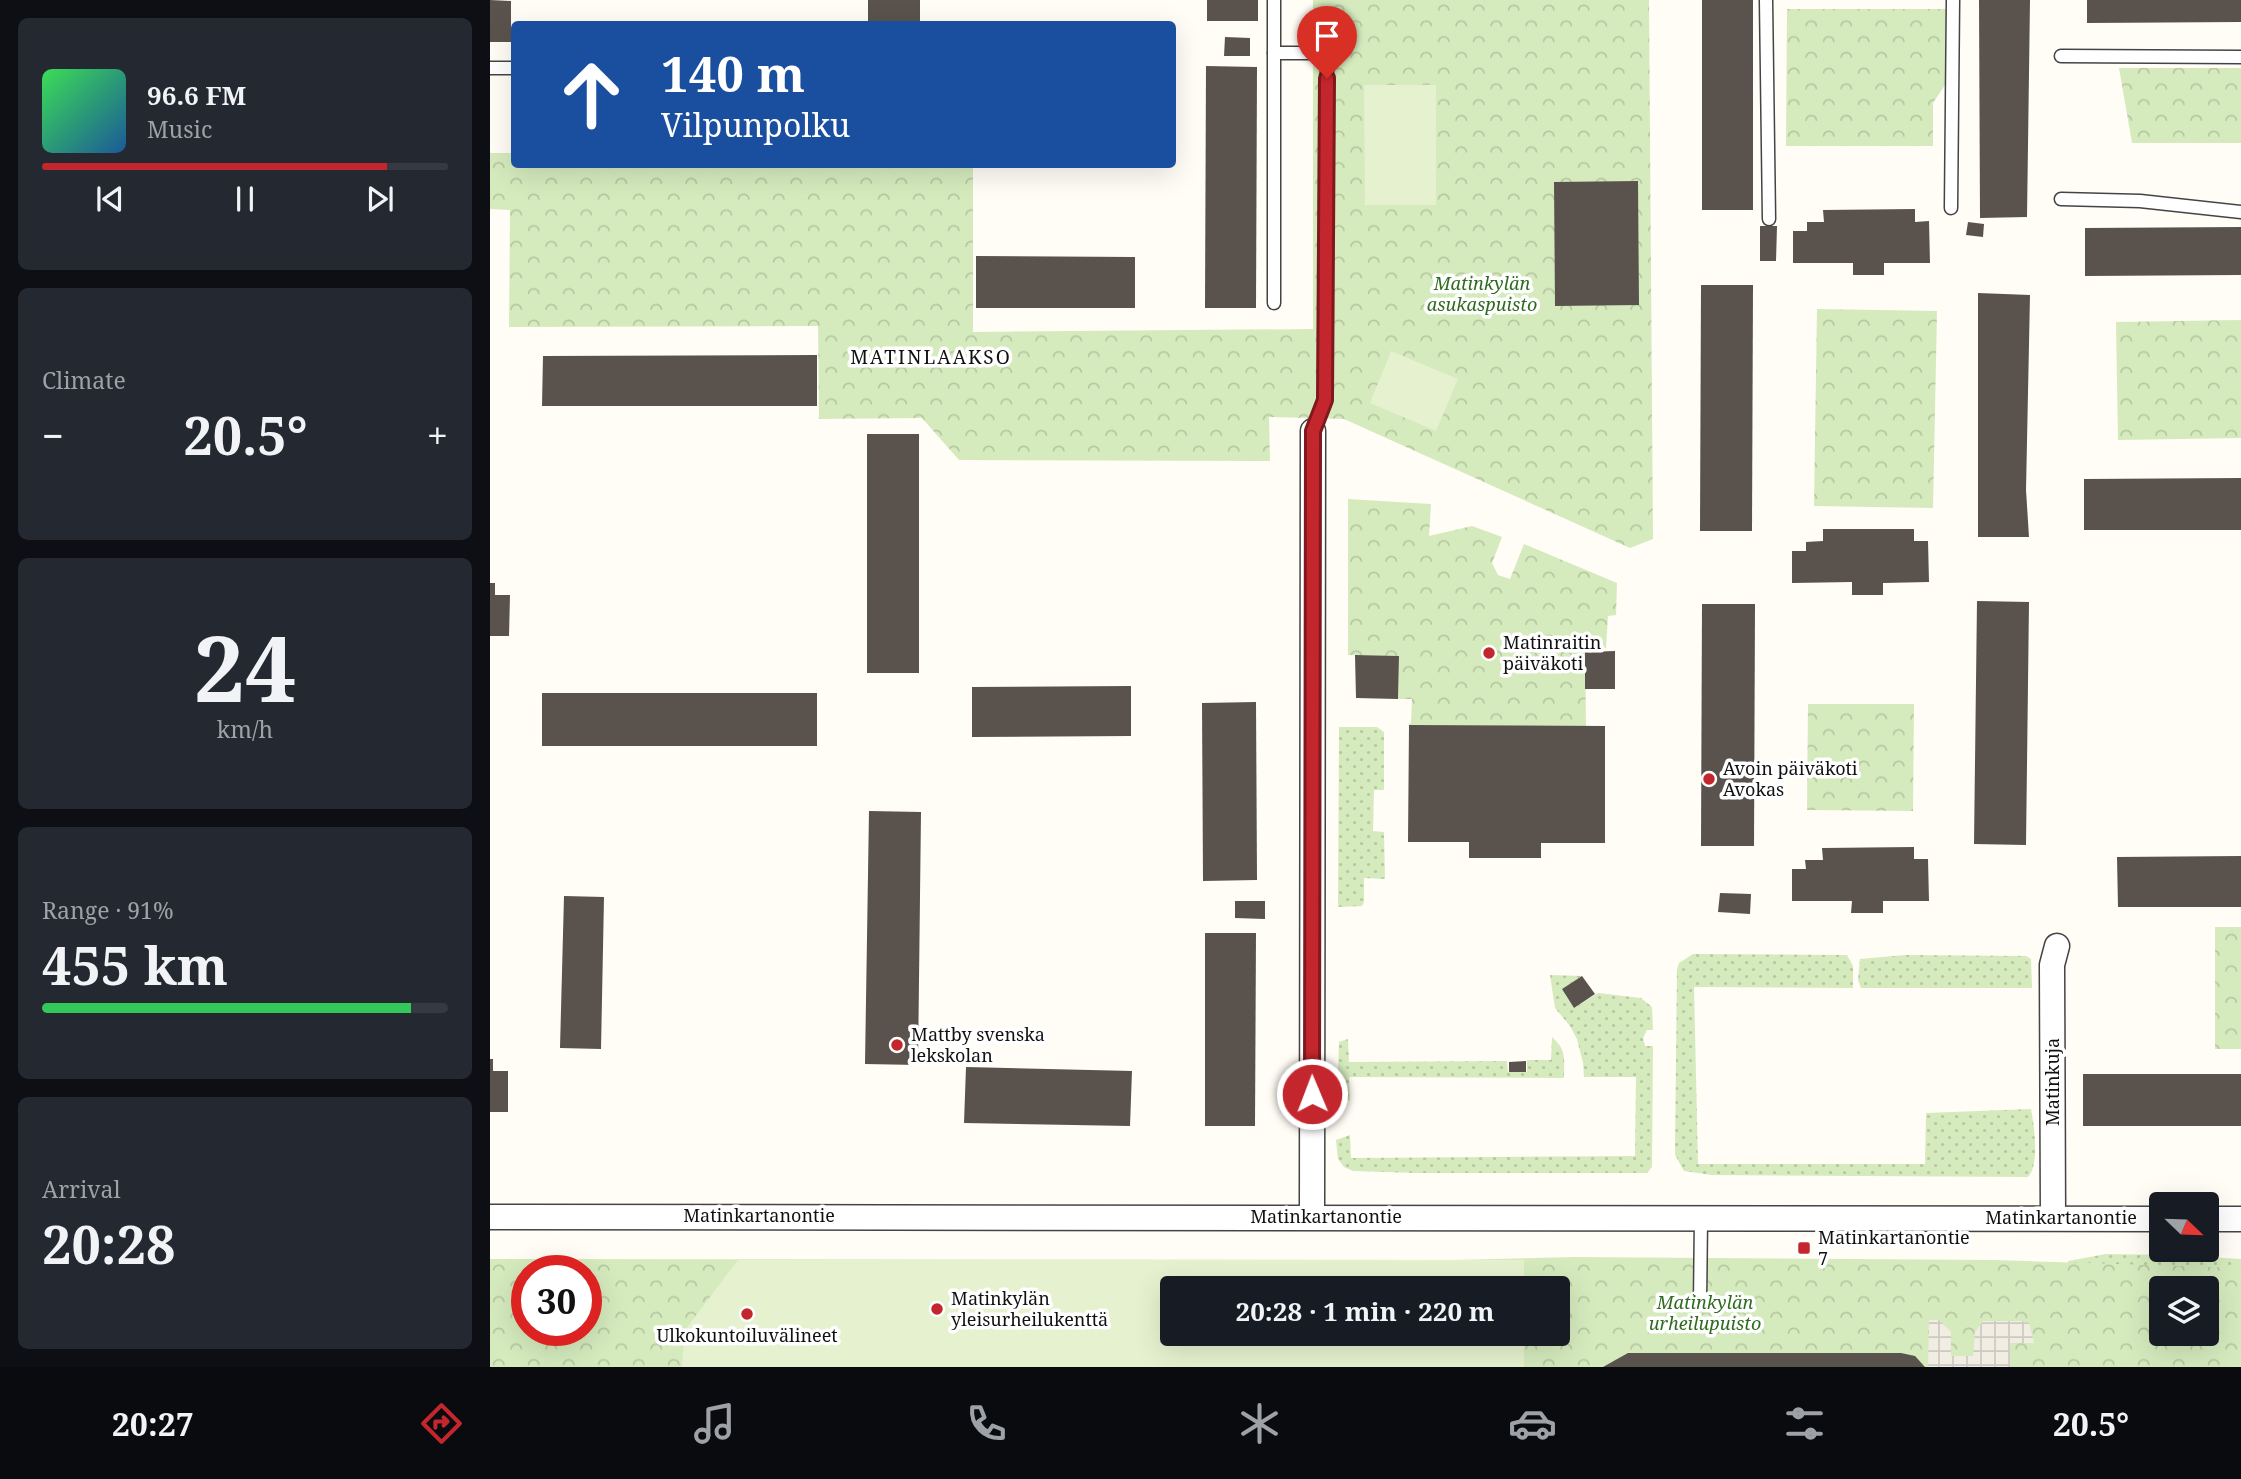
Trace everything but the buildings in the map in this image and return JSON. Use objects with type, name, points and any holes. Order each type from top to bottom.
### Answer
[{"type":"street","points":[[1312,1217],[1313,431]]},
{"type":"street","name":"Matinkuja","points":[[2053,1218],[2052,965],[2057,946]]},
{"type":"street","name":"Matinkartanontie","points":[[490,1217],[2149,1219]]},
{"type":"street","points":[[2219,1219],[2240,1220]]},
{"type":"lane","points":[[1274,0],[1274,303]]},
{"type":"lane","points":[[1766,0],[1769,219]]},
{"type":"lane","points":[[1951,208],[1953,0]]},
{"type":"lane","points":[[1274,53],[1327,53],[1325,400],[1313,431]]},
{"type":"lane","points":[[2061,56],[2241,57]]},
{"type":"lane","points":[[490,68],[511,68]]},
{"type":"lane","points":[[2061,199],[2140,201],[2241,212]]},
{"type":"lane","points":[[1700,1304],[1702,1218]]},
{"type":"green space","name":"Matinkylän asukaspuisto","points":[[1313,0],[1649,0],[1653,539],[1630,548],[1344,419],[1269,417],[1270,461],[959,460],[922,418],[819,419],[818,326],[509,327],[510,210],[490,209],[490,153],[511,153],[511,168],[973,168],[973,332],[1313,329]]},
{"type":"green space","points":[[1787,9],[1947,9],[1947,82],[1933,103],[1933,146],[1786,146]]},
{"type":"green space","points":[[2119,68],[2241,68],[2241,143],[2132,143]]},
{"type":"green space","points":[[1364,85],[1436,85],[1436,205],[1365,205]]},
{"type":"green space","points":[[1817,309],[1937,311],[1933,508],[1814,506]]},
{"type":"green space","points":[[2241,320],[2241,438],[2118,440],[2116,322]]},
{"type":"green space","points":[[1391,351],[1458,379],[1436,431],[1370,403]]},
{"type":"green space","points":[[1348,499],[1431,504],[1429,536],[1472,526],[1502,537],[1492,563],[1498,575],[1510,579],[1524,544],[1617,583],[1616,615],[1608,616],[1606,648],[1585,649],[1586,726],[1409,725],[1412,699],[1398,699],[1399,656],[1348,655]]},
{"type":"green space","points":[[1808,704],[1914,704],[1913,811],[1807,810]]},
{"type":"green space","points":[[1339,727],[1377,727],[1384,732],[1384,790],[1374,790],[1373,831],[1384,832],[1385,879],[1364,878],[1362,906],[1338,907]]},
{"type":"green space","points":[[2215,927],[2241,927],[2241,1049],[2215,1049]]},
{"type":"green space","points":[[1693,954],[1847,955],[1853,966],[1853,988],[1694,987],[1698,1164],[1925,1164],[1926,1113],[2031,1109],[2035,1134],[2032,1171],[2028,1177],[1711,1175],[1684,1171],[1675,1155],[1677,969],[1679,963]]},
{"type":"green space","points":[[1905,955],[2026,956],[2031,959],[2032,988],[1861,988],[1858,980],[1860,959]]},
{"type":"green space","points":[[1550,975],[1582,976],[1562,989],[1574,1008],[1598,993],[1641,998],[1652,1007],[1653,1030],[1647,1030],[1643,1038],[1645,1046],[1653,1046],[1652,1167],[1647,1173],[1417,1173],[1353,1171],[1344,1167],[1338,1159],[1336,1140],[1350,1135],[1351,1158],[1635,1156],[1636,1077],[1584,1077],[1577,1039],[1555,1008]]},
{"type":"green space","points":[[1552,1037],[1562,1051],[1564,1078],[1349,1077],[1350,1101],[1337,1096],[1339,1042],[1348,1039],[1349,1062],[1507,1061],[1508,1072],[1527,1072],[1527,1060],[1551,1060]]},
{"type":"green space","points":[[2106,1254],[2149,1255],[2149,1262],[2219,1262],[2219,1258],[2241,1259],[2241,1271],[2068,1272],[2068,1261]]},
{"type":"green space","name":"Matinkylän urheilupuisto","points":[[1574,1257],[1995,1260],[2241,1268],[2241,1367],[490,1367],[490,1259],[511,1259],[511,1346],[602,1346],[602,1259],[1454,1260]]},
{"type":"green space","name":"Matinkylän yleisurheilukenttä","points":[[738,1260],[1524,1260],[1524,1276],[1160,1276],[1160,1346],[1524,1346],[1524,1367],[682,1367],[685,1330]]},
{"type":"shaded area","points":[[1929,1320],[1939,1320],[1951,1332],[1951,1356],[1973,1356],[1975,1332],[1983,1321],[2029,1323],[2034,1343],[2010,1343],[2010,1367],[1928,1367]]},
{"type":"place","name":"Matinraitin päiväkoti","points":[[1489,653]]},
{"type":"place","name":"Avoin päiväkoti Avokas","points":[[1709,779]]},
{"type":"place","name":"Mattby svenska lekskolan","points":[[897,1045]]},
{"type":"place","name":"Matinkartanontie 7","points":[[1804,1248]]},
{"type":"place","name":"Matinkylän yleisurheilukenttä","points":[[937,1309]]},
{"type":"place","name":"Ulkokuntoiluvälineet","points":[[747,1314]]},
{"type":"district","name":"MATINLAAKSO","points":[[931,357]]},
{"type":"route","points":[[1312,1094],[1315,600],[1313,431],[1325,400],[1327,78]]}]
